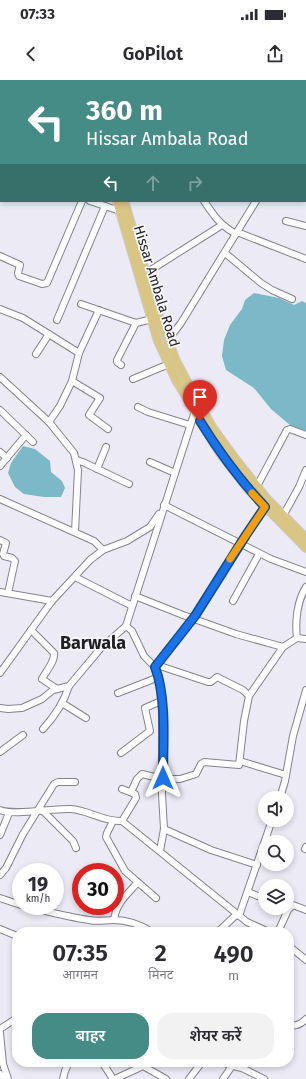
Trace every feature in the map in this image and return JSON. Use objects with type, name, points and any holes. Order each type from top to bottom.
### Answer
[{"type":"main road","name":"Hissar Ambala Road","points":[[117,202],[158,341],[176,380],[232,456],[257,486],[267,504],[306,548]]},
{"type":"main road","name":"Hissar Ambala Road","points":[[124,202],[160,320],[196,407],[220,453],[249,490],[283,516],[306,538]]},
{"type":"street","points":[[0,256],[20,265],[18,273],[20,276],[42,284],[47,283],[82,202]]},
{"type":"street","points":[[93,202],[120,212]]},
{"type":"street","points":[[205,202],[218,222],[222,225],[237,233],[306,259]]},
{"type":"street","points":[[168,340],[181,323],[255,202]]},
{"type":"street","points":[[57,320],[105,206]]},
{"type":"street","points":[[286,221],[306,226]]},
{"type":"street","points":[[146,273],[222,225]]},
{"type":"street","points":[[225,253],[261,283],[292,299]]},
{"type":"street","points":[[81,304],[136,323],[152,319]]},
{"type":"street","points":[[0,309],[23,318],[79,353]]},
{"type":"street","points":[[49,422],[60,406],[72,381],[79,353],[99,310]]},
{"type":"street","points":[[121,365],[117,362],[117,360],[136,323]]},
{"type":"street","points":[[36,354],[49,334]]},
{"type":"street","points":[[133,380],[169,364]]},
{"type":"street","points":[[0,377],[49,422],[77,460],[78,470],[75,532]]},
{"type":"street","points":[[72,381],[100,398],[89,415],[108,429]]},
{"type":"street","points":[[138,407],[148,412],[190,425]]},
{"type":"street","points":[[43,729],[62,703],[69,686],[101,648],[126,626],[196,407]]},
{"type":"street","points":[[0,410],[33,442]]},
{"type":"street","points":[[257,486],[286,430],[290,429],[306,435]]},
{"type":"street","points":[[0,466],[26,435]]},
{"type":"street","points":[[97,469],[106,447]]},
{"type":"street","points":[[0,452],[7,458]]},
{"type":"street","points":[[77,460],[129,484]]},
{"type":"street","points":[[150,462],[175,473]]},
{"type":"street","points":[[283,516],[299,487],[306,470]]},
{"type":"street","points":[[0,499],[94,541],[103,550]]},
{"type":"street","points":[[156,666],[193,618],[267,504]]},
{"type":"street","points":[[163,508],[241,543],[259,554],[306,572]]},
{"type":"street","points":[[0,673],[52,601],[90,560],[103,550],[127,541],[150,527],[163,508]]},
{"type":"street","points":[[0,540],[6,543],[3,554],[4,556],[12,558],[15,561],[8,593]]},
{"type":"street","points":[[234,601],[259,554]]},
{"type":"street","points":[[75,577],[132,606]]},
{"type":"street","points":[[297,638],[296,625],[299,605],[306,587]]},
{"type":"street","points":[[0,592],[52,601]]},
{"type":"street","points":[[135,596],[236,634],[283,647]]},
{"type":"street","points":[[126,626],[132,631],[144,656],[156,666],[208,682],[217,678],[243,690],[249,696]]},
{"type":"street","points":[[31,630],[54,653],[52,662],[42,679],[57,689]]},
{"type":"street","points":[[131,792],[137,779],[142,774],[163,778],[180,779],[196,774],[201,764],[204,762],[238,765],[240,761],[244,721],[249,696],[283,647],[297,638],[306,639]]},
{"type":"street","points":[[156,666],[159,677],[161,701],[163,778],[162,794],[164,829],[160,851]]},
{"type":"street","points":[[118,693],[159,677]]},
{"type":"street","points":[[0,708],[22,708],[42,699],[51,691],[69,686]]},
{"type":"street","points":[[282,791],[293,736],[306,690]]},
{"type":"street","points":[[122,753],[150,731],[145,709],[161,701]]},
{"type":"street","points":[[62,703],[86,718]]},
{"type":"street","points":[[0,752],[23,735]]},
{"type":"street","points":[[240,761],[286,775]]},
{"type":"street","points":[[0,875],[6,868],[23,834],[40,810],[56,783],[75,782]]},
{"type":"street","points":[[122,788],[136,796],[136,799],[122,821]]},
{"type":"street","points":[[0,835],[4,812],[73,809],[113,821],[122,821],[238,915],[256,927]]},
{"type":"street","points":[[40,810],[73,841],[76,848]]},
{"type":"street","points":[[113,821],[107,833],[107,839],[125,871],[156,898]]},
{"type":"street","points":[[224,927],[238,915],[248,892],[270,827]]},
{"type":"street","points":[[164,829],[211,850],[257,865]]},
{"type":"street","points":[[114,920],[116,908],[137,883]]},
{"type":"street","points":[[248,892],[258,896]]},
{"type":"street","points":[[0,898],[12,902]]},
{"type":"street","points":[[294,905],[306,910]]},
{"type":"street","points":[[64,915],[98,922],[114,920],[143,927]]},
{"type":"street","points":[[280,927],[284,915]]},
{"type":"street","points":[[0,929],[12,934]]},
{"type":"street","points":[[294,950],[306,960]]},
{"type":"street","points":[[0,1029],[12,1021]]},
{"type":"street","points":[[294,1026],[304,1023]]},
{"type":"street","points":[[0,1033],[3,1064],[7,1079]]},
{"type":"street","points":[[63,1079],[67,1067]]},
{"type":"street","points":[[106,1067],[114,1079],[141,1067]]},
{"type":"street","points":[[145,1067],[166,1079]]},
{"type":"street","points":[[190,1079],[198,1067]]},
{"type":"street","points":[[223,1079],[231,1067]]},
{"type":"street","points":[[237,1067],[264,1079]]},
{"type":"street","points":[[0,1074],[7,1079]]},
{"type":"water","points":[[254,293],[279,298],[294,305],[302,301],[306,303],[306,431],[290,425],[271,409],[254,388],[226,370],[222,356],[224,340],[230,325],[242,309],[245,300]]},
{"type":"water","points":[[23,446],[35,449],[50,461],[51,472],[62,481],[65,488],[61,497],[44,497],[24,494],[15,487],[8,473],[11,463]]},
{"type":"slow traffic","points":[[230,559],[265,507],[252,493]]},
{"type":"district","name":"Barwala","points":[[93,643]]},
{"type":"route","points":[[163,778],[162,710],[159,677],[155,667],[195,616],[265,507],[249,490],[220,453],[200,421]]}]
